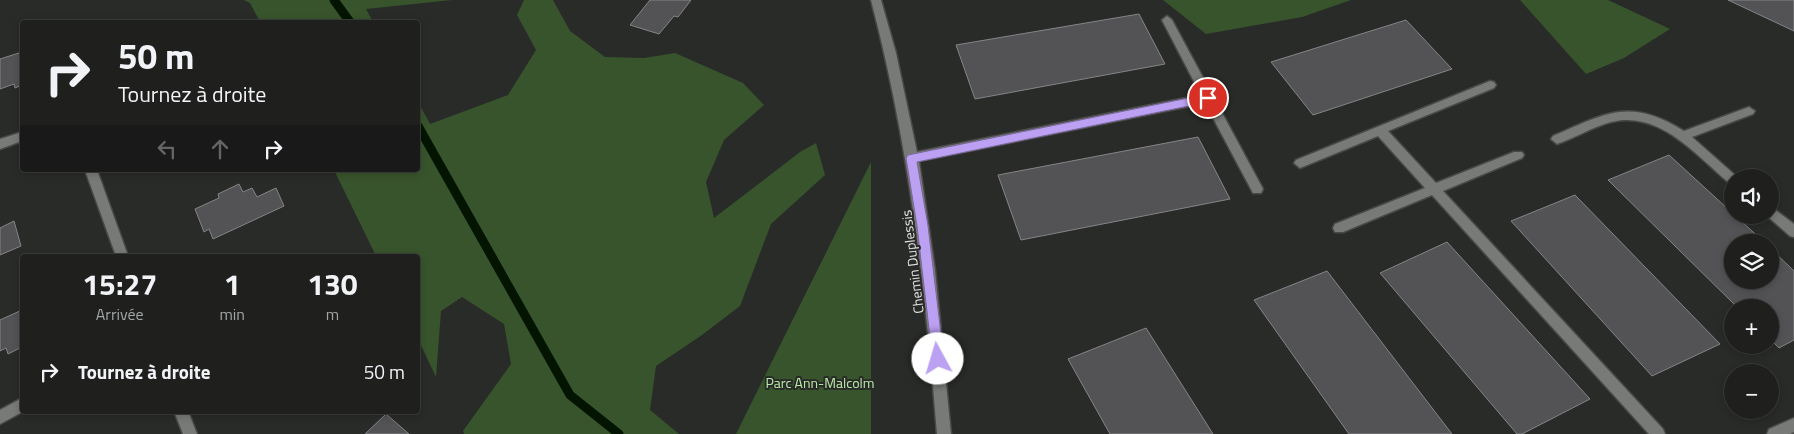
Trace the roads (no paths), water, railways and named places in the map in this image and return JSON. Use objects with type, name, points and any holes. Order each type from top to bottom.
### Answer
[{"type":"street","name":"Chemin Duplessis","points":[[876,0],[900,92],[912,158],[929,279],[944,434]]},
{"type":"street","points":[[1167,20],[1256,188]]},
{"type":"street","points":[[1300,163],[1490,85]]},
{"type":"street","points":[[912,158],[1208,98]]},
{"type":"street","points":[[1683,136],[1749,111]]},
{"type":"street","points":[[1557,139],[1611,117],[1633,113],[1669,126],[1724,172]]},
{"type":"street","points":[[1380,130],[1658,434]]},
{"type":"street","points":[[0,144],[20,138]]},
{"type":"street","points":[[1339,228],[1518,155]]},
{"type":"street","points":[[93,172],[121,254]]},
{"type":"street","points":[[1779,220],[1794,232]]},
{"type":"street","points":[[0,417],[20,406]]},
{"type":"street","points":[[182,414],[190,434]]},
{"type":"street","points":[[1774,434],[1794,425]]},
{"type":"waterway","points":[[334,0],[349,20]]},
{"type":"waterway","points":[[420,130],[570,395],[619,434]]},
{"type":"park label","name":"Parc Ann-Malcolm","points":[[820,382]]}]
